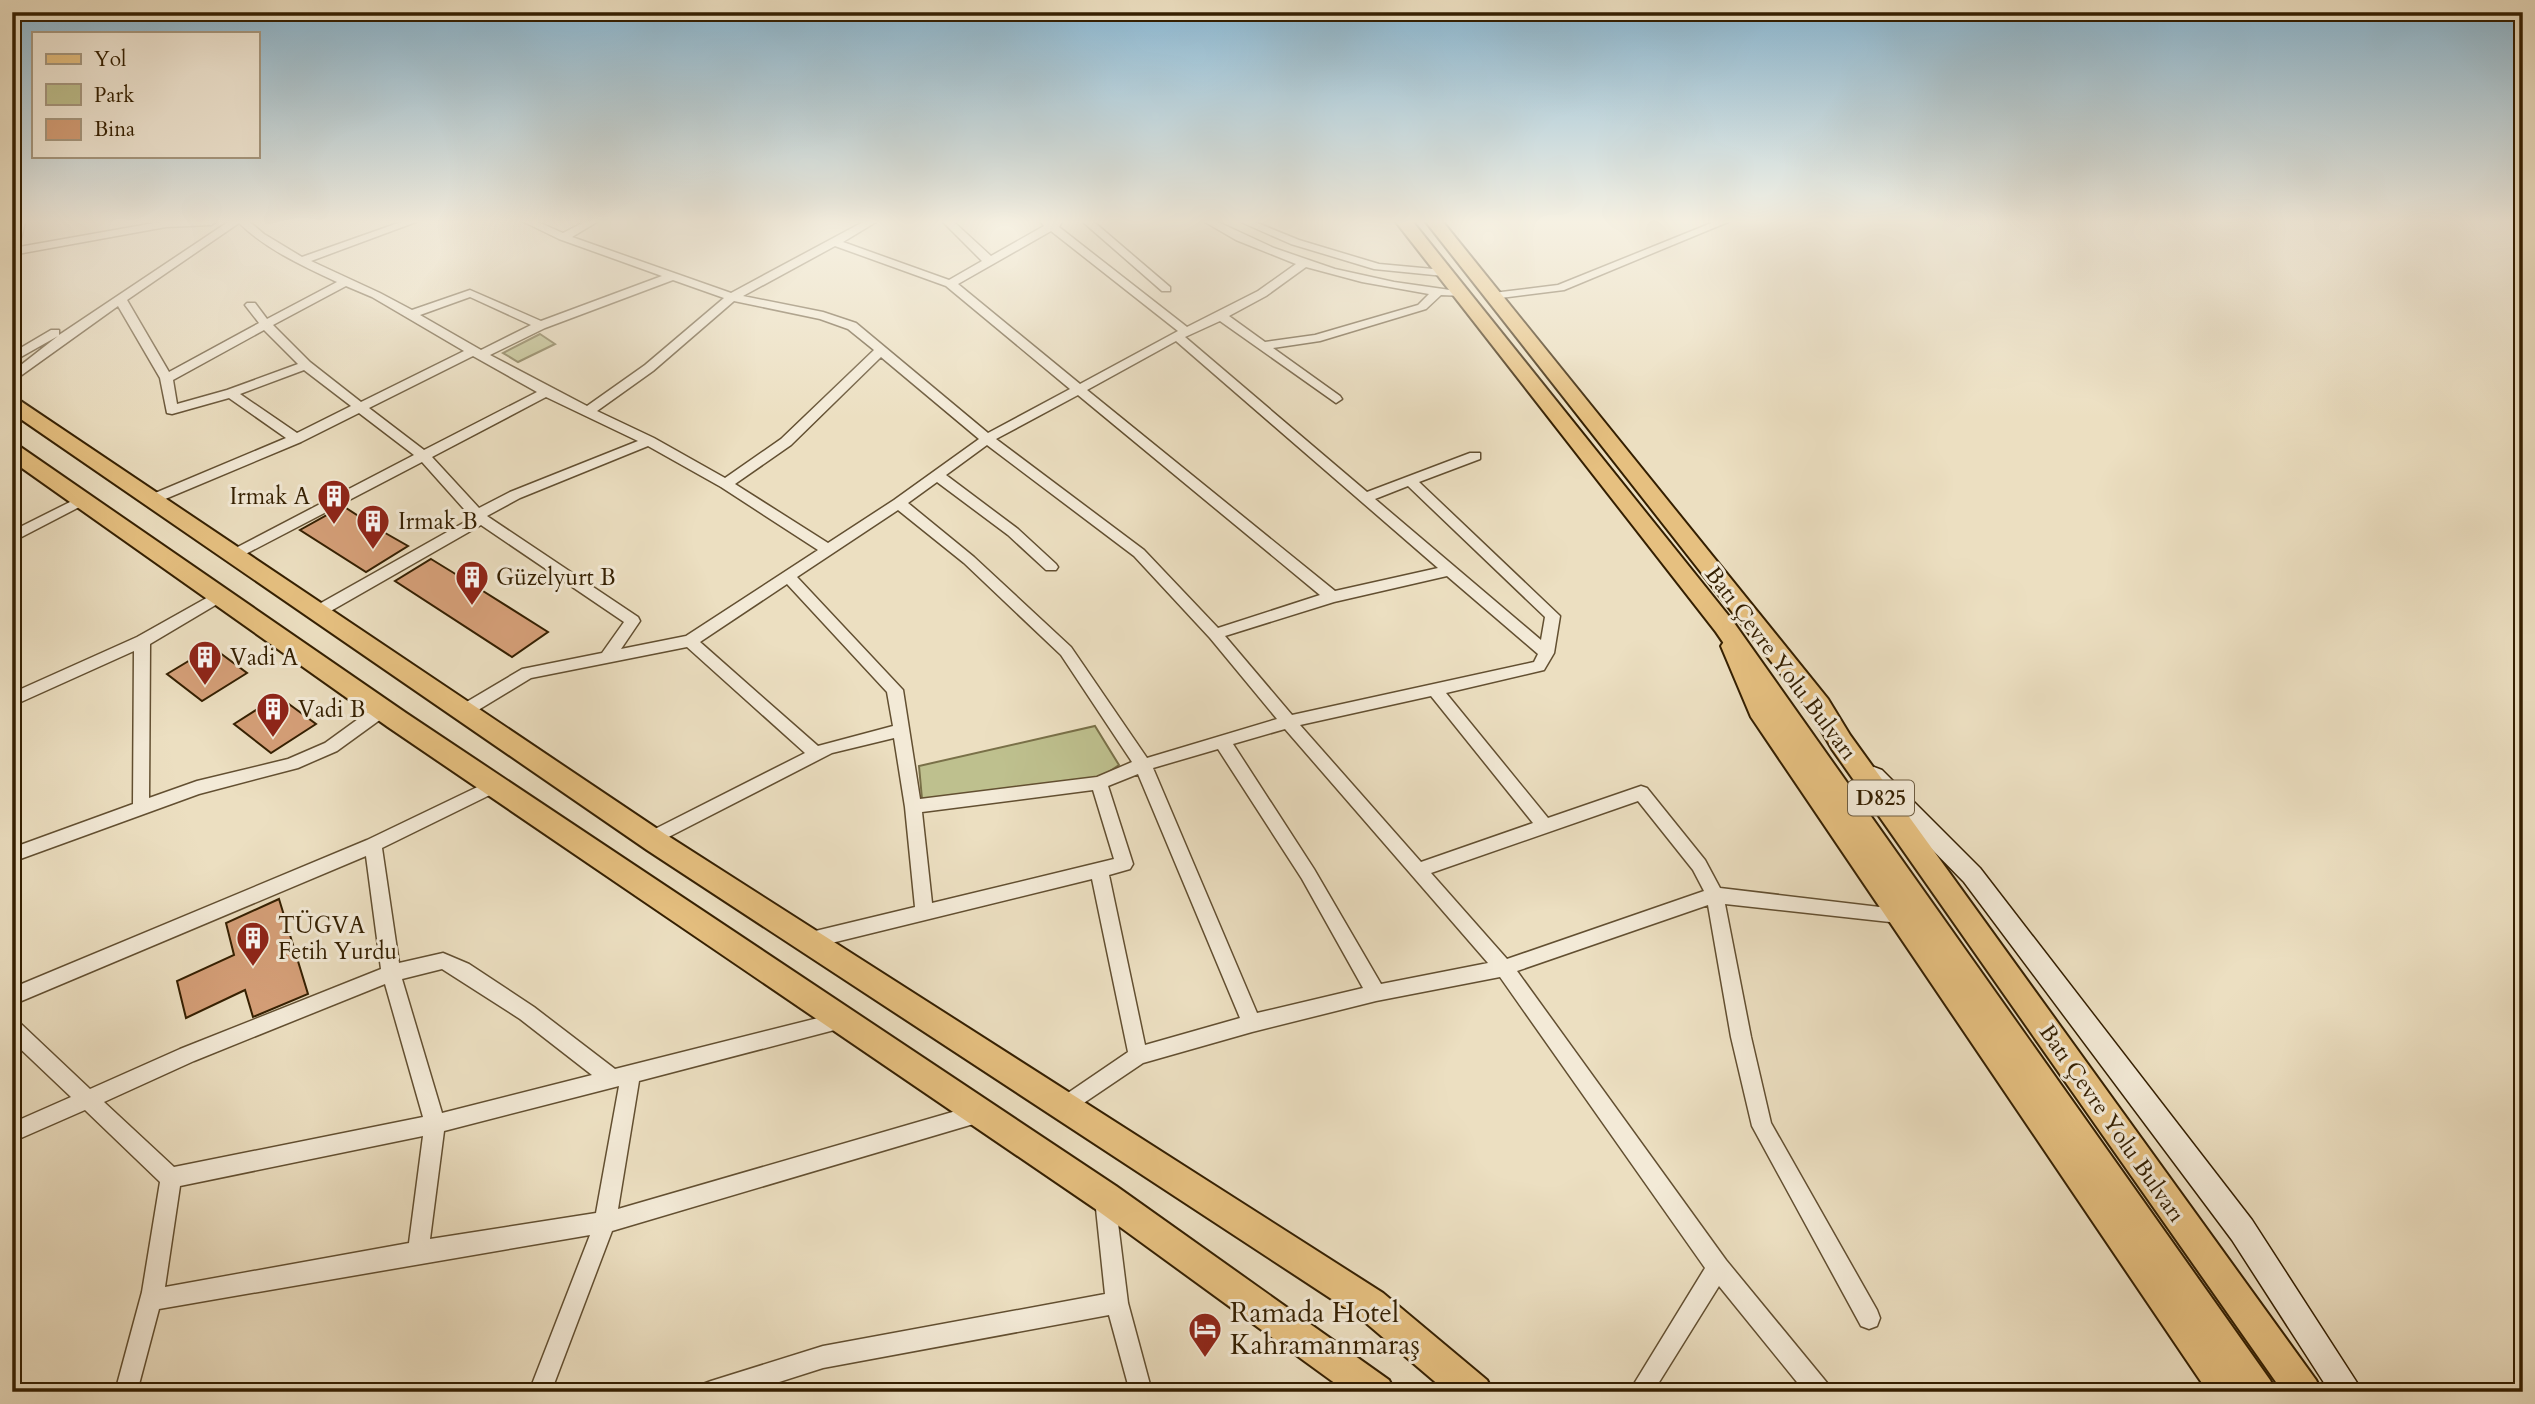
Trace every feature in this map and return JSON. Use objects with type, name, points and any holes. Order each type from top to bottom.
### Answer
[{"type":"main road","name":"Batı Çevre Yolu Bulvarı","points":[[1448,288],[1724,626],[2258,1392]]},
{"type":"main road","name":"Batı Çevre Yolu Bulvarı","points":[[1486,288],[1819,705],[1841,742],[2304,1392]]},
{"type":"main road","points":[[12,404],[651,839],[1066,1105],[1371,1305],[1475,1392]]},
{"type":"main road","points":[[12,452],[382,710],[1105,1197],[1345,1366],[1377,1392]]},
{"type":"main road","points":[[1724,626],[1760,710],[2229,1392]]},
{"type":"main road","points":[[1841,742],[1972,875],[2242,1230],[2348,1392]]},
{"type":"street","points":[[12,358],[123,288]]},
{"type":"street","points":[[12,378],[58,341],[139,288]]},
{"type":"street","points":[[166,378],[335,288]]},
{"type":"street","points":[[359,288],[546,392],[649,441],[726,484],[826,549]]},
{"type":"street","points":[[153,499],[296,439],[360,406],[541,325],[642,288]]},
{"type":"street","points":[[701,288],[732,298],[823,316],[852,326],[987,439],[1139,553],[1215,634],[1288,722],[1504,968],[1718,1268],[1820,1392]]},
{"type":"street","points":[[587,412],[649,368],[732,298],[751,288]]},
{"type":"street","points":[[954,288],[1332,597]]},
{"type":"street","points":[[1128,288],[1546,653]]},
{"type":"street","points":[[464,711],[527,673],[690,641],[899,503],[987,439],[1078,388],[1273,288]]},
{"type":"street","points":[[1404,288],[1428,288]]},
{"type":"street","points":[[1262,346],[1316,338],[1422,307],[1445,288]]},
{"type":"street","points":[[1493,296],[1561,288]]},
{"type":"street","points":[[410,315],[470,293],[541,325]]},
{"type":"street","points":[[121,300],[166,378],[172,410],[231,393],[306,365]]},
{"type":"street","points":[[251,305],[265,325],[306,365],[425,457],[480,517],[633,621],[607,657]]},
{"type":"street","points":[[1221,316],[1336,399]]},
{"type":"street","points":[[726,484],[786,442],[880,351]]},
{"type":"street","points":[[233,555],[546,392]]},
{"type":"street","points":[[231,393],[296,439]]},
{"type":"street","points":[[317,611],[515,495],[649,441]]},
{"type":"street","points":[[1366,497],[1475,456]]},
{"type":"street","points":[[939,475],[1013,532],[1051,567]]},
{"type":"street","points":[[914,807],[1098,783],[1143,765],[1288,722],[1539,666],[1546,653],[1553,616],[1410,481]]},
{"type":"street","points":[[12,537],[82,500]]},
{"type":"street","points":[[899,503],[969,560],[1066,651],[1143,765],[1252,1023]]},
{"type":"street","points":[[1215,634],[1332,597],[1451,570]]},
{"type":"street","points":[[788,576],[895,690],[914,807],[924,912]]},
{"type":"street","points":[[12,700],[142,641],[219,596]]},
{"type":"street","points":[[141,808],[142,641]]},
{"type":"street","points":[[690,641],[817,754]]},
{"type":"street","points":[[1434,689],[1545,826]]},
{"type":"street","points":[[12,855],[197,789],[292,764],[331,747],[382,710]]},
{"type":"street","points":[[651,839],[828,748],[902,730]]},
{"type":"street","points":[[1222,741],[1308,874],[1376,993]]},
{"type":"street","points":[[807,941],[1124,864],[1098,783]]},
{"type":"street","points":[[12,997],[373,845],[494,785]]},
{"type":"street","points":[[1418,870],[1641,793],[1699,865],[1715,895],[1741,1037],[1762,1126],[1869,1318]]},
{"type":"street","points":[[373,845],[391,973],[435,1124],[418,1252]]},
{"type":"street","points":[[1099,870],[1138,1056]]},
{"type":"street","points":[[1066,1105],[1138,1056],[1252,1023],[1376,993],[1504,968],[1715,895],[1899,915]]},
{"type":"street","points":[[12,1133],[187,1055],[391,973],[443,961],[462,970],[621,1075]]},
{"type":"street","points":[[171,1178],[435,1124],[842,1020]]},
{"type":"street","points":[[12,1028],[171,1178]]},
{"type":"street","points":[[540,1392],[605,1222],[621,1075]]},
{"type":"street","points":[[153,1292],[162,1299],[418,1252],[605,1222],[980,1113]]},
{"type":"street","points":[[126,1392],[153,1292],[171,1178]]},
{"type":"street","points":[[1105,1197],[1117,1303],[1141,1392]]},
{"type":"street","points":[[1640,1392],[1718,1268]]},
{"type":"street","points":[[711,1392],[823,1357],[1117,1303]]},
{"type":"green space","points":[[540,334],[555,344],[518,362],[503,353]]},
{"type":"green space","points":[[1095,726],[1119,765],[1101,777],[922,799],[919,766]]},
{"type":"building","points":[[343,506],[408,546],[366,572],[300,530]]},
{"type":"building","points":[[431,559],[548,632],[512,657],[395,581]]},
{"type":"building","name":"Vadi A","points":[[212,647],[247,673],[202,701],[167,674]]},
{"type":"building","name":"Vadi B","points":[[278,696],[316,724],[271,753],[234,724]]},
{"type":"building","name":"TÜGVA Fetih Yurdu","points":[[279,899],[308,994],[253,1017],[245,990],[186,1018],[177,981],[234,955],[226,923]]},
{"type":"place","name":"Irmak A","points":[[334,526]]},
{"type":"place","name":"Irmak B","points":[[373,551]]},
{"type":"place","name":"Güzelyurt B","points":[[472,607]]},
{"type":"place","name":"Vadi A","points":[[205,687]]},
{"type":"place","name":"Vadi B","points":[[273,739]]},
{"type":"place","name":"TÜGVA Fetih Yurdu","points":[[253,968]]},
{"type":"place","name":"Ramada Hotel Kahramanmaraş","points":[[1205,1359]]}]
